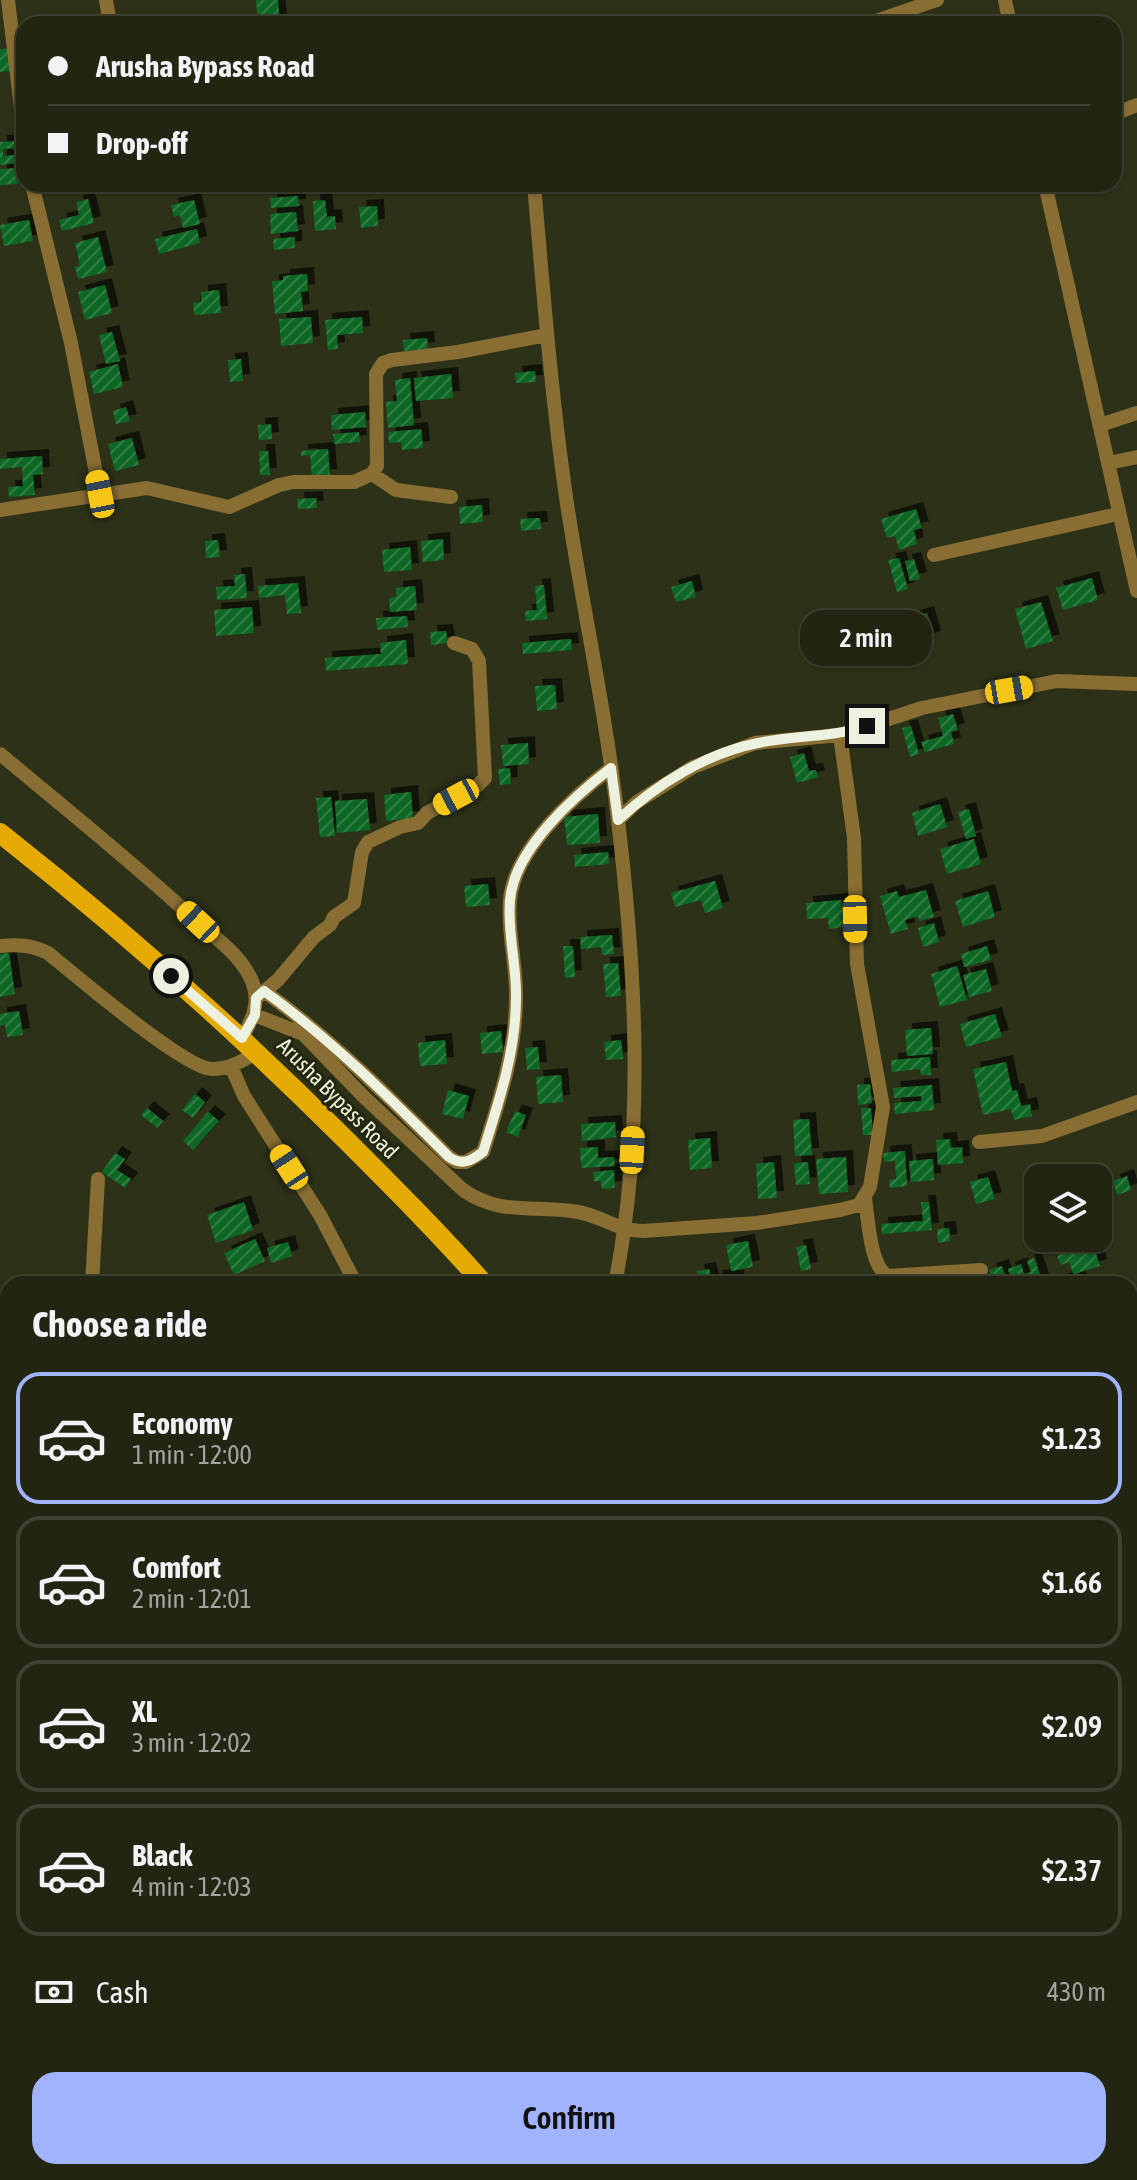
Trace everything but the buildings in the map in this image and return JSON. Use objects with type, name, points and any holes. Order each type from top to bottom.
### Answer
[{"type":"main road","name":"Arusha Bypass Road","points":[[0,833],[76,893],[250,1045],[440,1234],[477,1276]]},
{"type":"street","points":[[8,0],[16,66]]},
{"type":"street","points":[[890,16],[937,0]]},
{"type":"street","points":[[34,192],[71,343],[100,494]]},
{"type":"street","points":[[535,192],[547,335],[566,496],[611,768],[631,966],[633,1124],[626,1231],[617,1276]]},
{"type":"street","points":[[1047,192],[1118,514],[1132,550],[1137,591]]},
{"type":"street","points":[[0,510],[147,488],[229,507],[293,482],[354,482],[372,474],[377,466],[376,374],[383,363],[547,335]]},
{"type":"street","points":[[1100,425],[1137,413]]},
{"type":"street","points":[[1109,463],[1137,457]]},
{"type":"street","points":[[372,474],[396,490],[451,497]]},
{"type":"street","points":[[934,555],[1118,514]]},
{"type":"street","points":[[0,946],[17,944],[48,953],[192,1062],[207,1069],[231,1066],[250,1045],[260,994],[278,980],[334,917],[354,903],[362,852],[368,842],[400,827],[418,823],[427,813],[485,778],[487,767],[479,661],[472,649],[454,643]]},
{"type":"street","points":[[618,820],[637,802],[693,767],[755,743],[840,735],[922,708],[1057,681],[1137,684]]},
{"type":"street","points":[[255,1015],[303,1034],[363,1096],[463,1190],[479,1201],[513,1209],[579,1212],[626,1231],[757,1223],[853,1208],[865,1198],[870,1187],[883,1107],[857,964],[854,838],[840,735]]},
{"type":"street","points":[[0,754],[159,887],[236,957],[260,994],[299,1016],[457,1162],[474,1159],[483,1152],[505,1083],[516,997],[509,911],[515,878],[534,846],[564,807],[611,768]]},
{"type":"street","points":[[231,1066],[250,1107],[320,1215],[352,1276]]},
{"type":"street","points":[[979,1142],[1042,1136],[1137,1102]]},
{"type":"street","points":[[92,1276],[98,1179]]},
{"type":"street","points":[[865,1198],[876,1262],[883,1274],[981,1270]]},
{"type":"route","points":[[171,976],[242,1038],[255,1015],[256,998],[264,991],[299,1016],[361,1071],[449,1157],[457,1162],[466,1162],[483,1152],[505,1083],[516,997],[509,925],[510,898],[515,878],[534,846],[564,807],[611,768],[618,820],[637,802],[693,767],[721,754],[755,743],[840,735],[867,726]]}]
